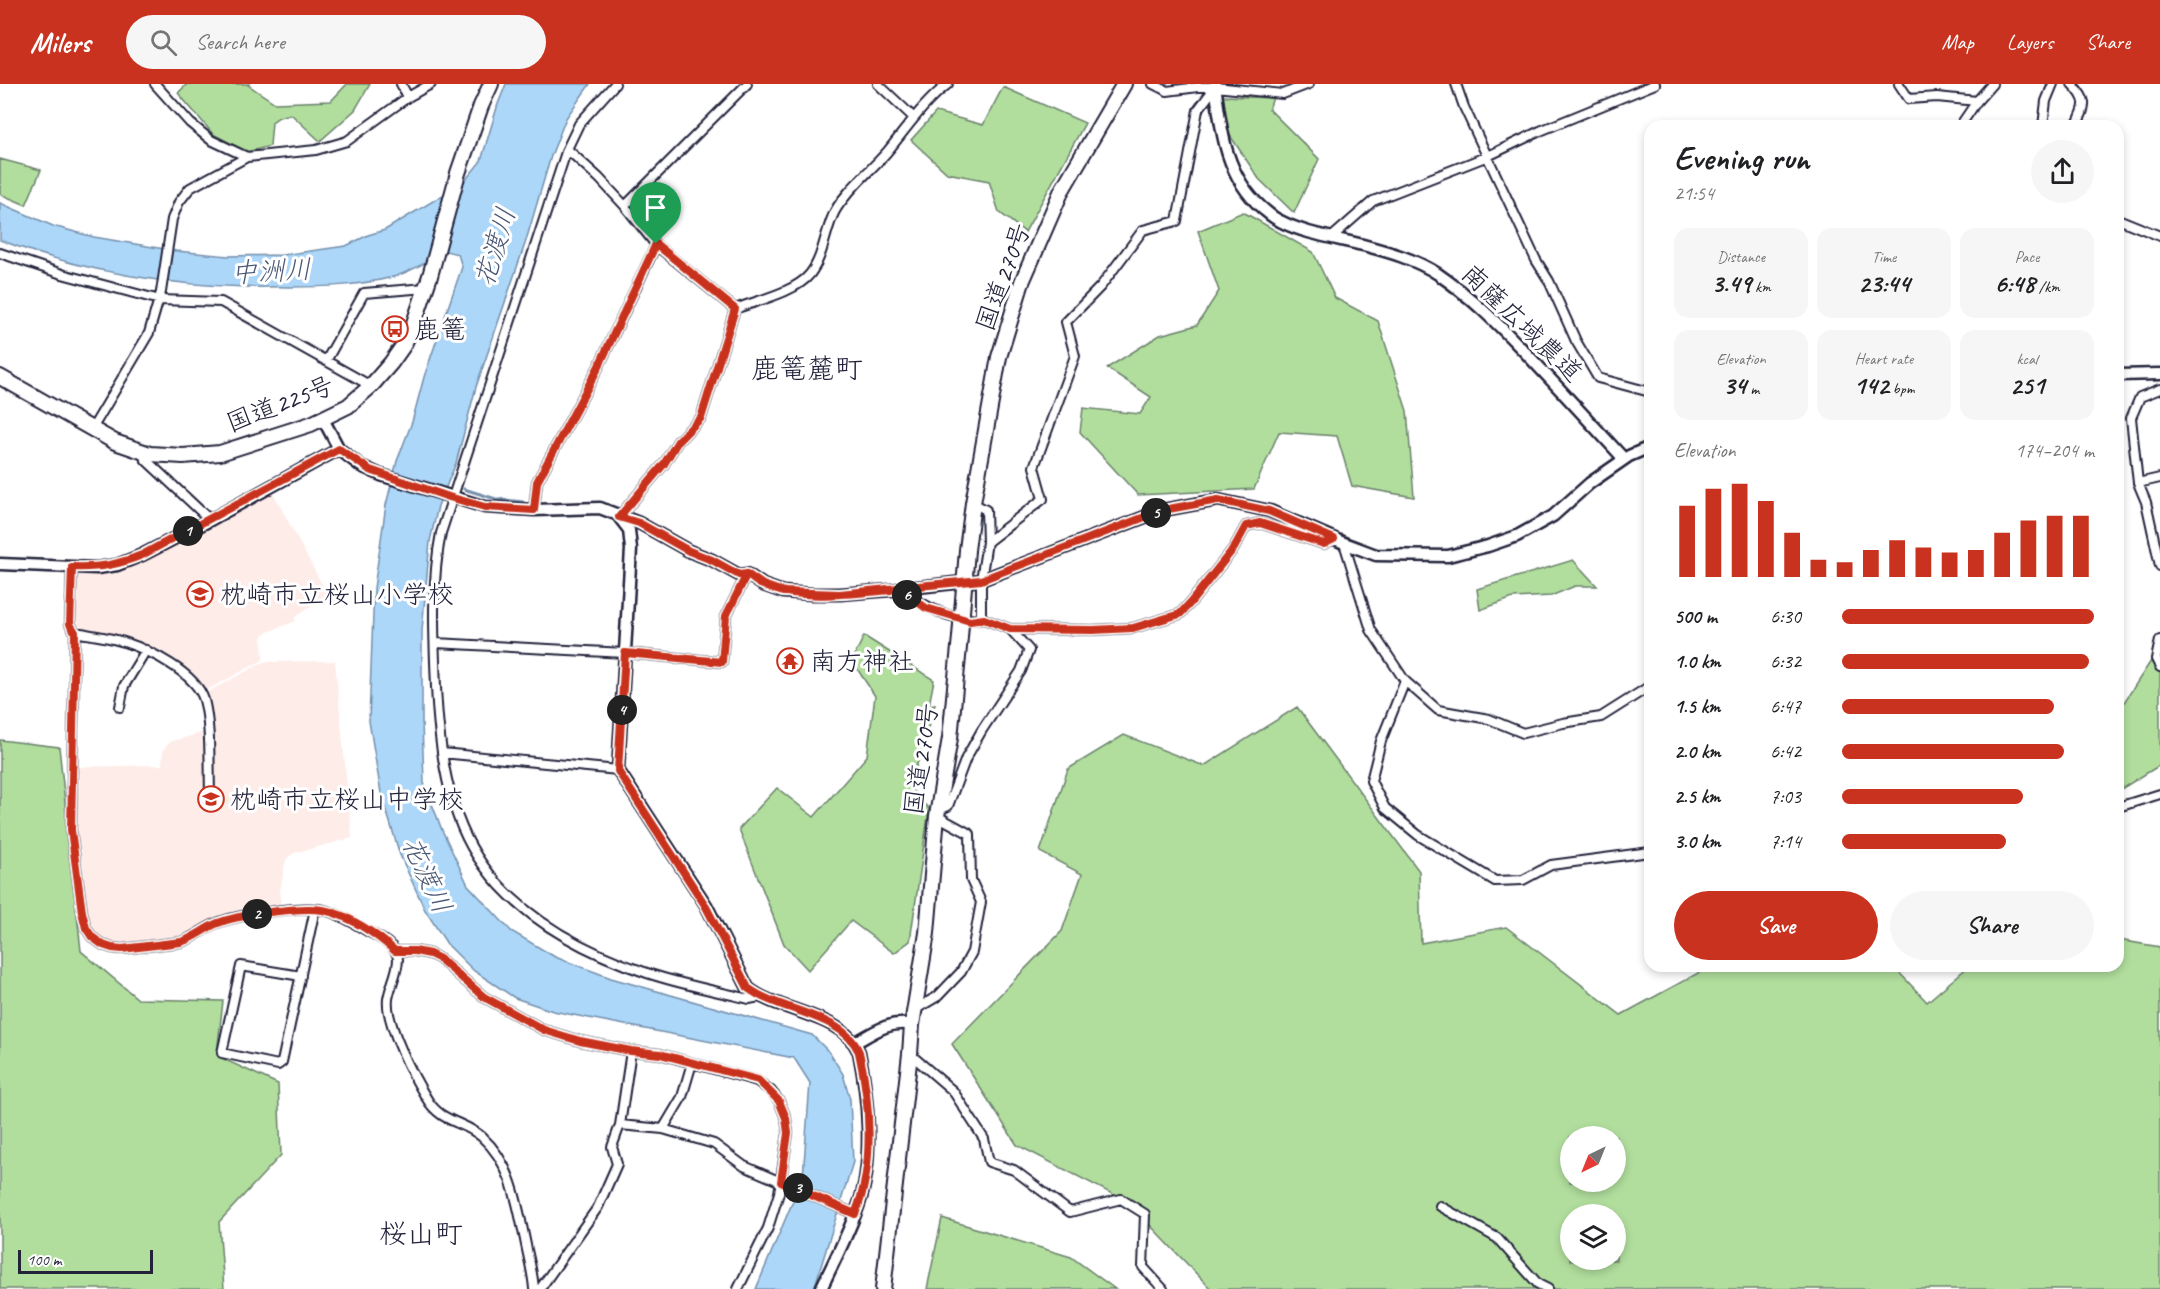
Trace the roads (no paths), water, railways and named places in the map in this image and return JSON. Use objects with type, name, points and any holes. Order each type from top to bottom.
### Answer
[{"type":"highway","name":"国道225号","points":[[0,377],[115,442],[150,454],[183,456],[220,453],[323,419],[348,406],[371,386],[403,346],[414,324],[458,173],[491,84]]},
{"type":"highway","name":"国道270号","points":[[883,1289],[912,1025],[927,933],[938,813],[950,738],[967,550],[999,357],[1022,282],[1062,189],[1124,84]]},
{"type":"street","points":[[155,84],[190,123],[211,140],[247,157]]},
{"type":"street","points":[[401,84],[408,97]]},
{"type":"street","points":[[92,429],[149,333],[160,296],[168,239],[176,210],[190,188],[247,157],[316,150],[347,141],[408,97],[432,84]]},
{"type":"street","points":[[615,84],[579,124],[567,149],[450,497],[436,564],[437,715],[442,753],[456,810],[472,847],[495,881],[534,916],[580,946],[649,974],[748,999],[760,997]]},
{"type":"street","points":[[626,206],[747,84]]},
{"type":"street","points":[[879,84],[913,117]]},
{"type":"street","points":[[735,309],[778,294],[810,274],[824,246],[830,220],[837,207],[888,150],[913,117],[948,84]]},
{"type":"street","points":[[1154,84],[1167,91],[1215,85],[1283,94],[1309,84]]},
{"type":"street","points":[[1456,84],[1464,107],[1536,260],[1549,282],[1576,341],[1598,378],[1644,390]]},
{"type":"street","points":[[1332,237],[1373,201],[1488,156],[1539,131],[1655,84]]},
{"type":"street","points":[[1899,84],[1909,99],[1977,101]]},
{"type":"street","points":[[1964,120],[1992,84]]},
{"type":"street","points":[[2044,120],[2046,101],[2053,84]]},
{"type":"street","points":[[2072,84],[2083,94],[2085,108],[2079,120]]},
{"type":"street","points":[[987,543],[1043,499],[1034,467],[1075,356],[1066,322],[1101,286],[1143,230],[1177,221],[1198,110],[1215,85]]},
{"type":"street","name":"南薩広域農道","points":[[1215,85],[1221,132],[1229,160],[1250,196],[1278,221],[1395,253],[1436,273],[1466,294],[1571,400],[1624,459]]},
{"type":"street","points":[[567,149],[626,206],[656,244],[735,309]]},
{"type":"street","points":[[2124,221],[2160,236]]},
{"type":"street","points":[[534,510],[537,482],[598,368],[656,244]]},
{"type":"street","points":[[0,253],[62,274],[160,296],[221,302],[371,386]]},
{"type":"street","points":[[326,361],[364,293],[426,288]]},
{"type":"street","points":[[619,517],[664,464],[678,441],[701,418],[735,309]]},
{"type":"street","points":[[2124,375],[2160,374]]},
{"type":"street","points":[[2160,389],[2140,397],[2131,418],[2138,483],[2146,502],[2160,566]]},
{"type":"street","points":[[323,419],[339,449],[361,466],[381,475],[485,507],[534,510],[600,508],[639,523],[739,575],[747,574],[763,585],[783,592],[840,594],[981,580],[1163,510],[1218,500],[1269,511],[1376,555],[1448,556],[1518,536],[1553,516],[1590,483],[1624,459],[1644,450]]},
{"type":"street","points":[[0,564],[97,568],[117,565],[142,555],[210,520],[339,449]]},
{"type":"street","points":[[140,451],[146,460],[210,520]]},
{"type":"street","points":[[2138,483],[2160,478]]},
{"type":"street","points":[[973,503],[986,510],[987,543],[981,580],[981,615],[984,619]]},
{"type":"street","points":[[619,517],[629,530],[631,549],[618,771],[705,905],[748,988],[760,997],[827,1023],[846,1034],[855,1043],[861,1063],[869,1149],[862,1196],[851,1211],[821,1289]]},
{"type":"street","points":[[898,588],[926,608],[970,621],[984,619],[1010,629],[1133,628],[1180,614],[1234,548],[1246,526],[1260,523],[1324,544],[1339,541]]},
{"type":"street","points":[[1339,541],[1371,630],[1405,681],[1438,710],[1489,719],[1523,733],[1601,717],[1644,690]]},
{"type":"street","points":[[72,567],[70,624],[75,632],[71,830],[86,928],[92,937],[112,948],[170,945],[190,939],[226,920],[278,911],[315,909],[335,913],[380,937],[395,951],[398,958],[388,1000],[389,1016],[412,1073],[434,1110],[482,1137],[507,1172],[514,1192],[534,1289]]},
{"type":"street","points":[[435,643],[625,653],[722,662],[726,616],[747,574]]},
{"type":"street","points":[[916,1009],[938,996],[961,972],[972,952],[981,902],[971,880],[970,834],[938,813],[948,806],[966,758],[1021,672],[1029,650],[1010,629]]},
{"type":"street","points":[[75,632],[124,642],[146,650],[171,665],[194,684],[204,700],[210,792]]},
{"type":"street","points":[[2160,640],[2156,659],[2160,667]]},
{"type":"street","points":[[120,707],[124,686],[146,650]]},
{"type":"street","points":[[1405,681],[1381,741],[1371,781],[1385,808],[1418,835],[1495,881],[1523,880],[1551,865],[1644,853]]},
{"type":"street","points":[[442,753],[618,771]]},
{"type":"street","points":[[2124,805],[2160,794]]},
{"type":"street","points":[[301,976],[241,966],[222,1053],[278,1065],[282,1062],[301,976],[315,909]]},
{"type":"street","points":[[395,951],[415,951],[440,959],[484,997],[544,1030],[580,1041],[660,1054],[758,1080],[779,1101],[786,1118],[788,1133],[781,1182],[768,1227],[738,1289]]},
{"type":"street","points":[[855,1043],[889,1024],[900,1022],[912,1025]]},
{"type":"street","points":[[540,1289],[598,1207],[617,1164],[612,1147],[620,1125],[631,1051]]},
{"type":"street","points":[[910,1054],[953,1091],[984,1139],[989,1162],[1014,1170],[1070,1212],[1121,1199],[1145,1214],[1143,1267],[1163,1289]]},
{"type":"street","points":[[663,1129],[682,1097],[692,1063]]},
{"type":"street","points":[[620,1125],[663,1129],[714,1144],[744,1166],[851,1211]]},
{"type":"street","points":[[1440,1206],[1497,1238],[1538,1284],[1548,1289]]},
{"type":"water","points":[[506,84],[590,84],[566,118],[551,156],[525,244],[476,387],[456,463],[438,506],[430,541],[422,630],[424,783],[442,830],[468,885],[511,931],[555,957],[611,978],[812,1035],[829,1052],[843,1074],[850,1099],[853,1162],[814,1289],[756,1289],[803,1177],[810,1083],[794,1058],[553,1011],[515,998],[474,971],[447,944],[425,910],[400,855],[381,793],[369,721],[374,588],[386,505],[397,461],[412,422],[424,377],[462,267],[458,254],[446,251],[407,272],[354,284],[216,286],[153,279],[91,268],[0,240],[0,203],[53,226],[94,237],[176,251],[228,256],[282,255],[346,246],[368,235],[385,230],[463,183],[481,161]]},
{"type":"waterway","points":[[2044,97],[2047,84]]},
{"type":"waterway","points":[[2040,120],[2042,106]]},
{"type":"waterway","points":[[464,489],[496,499],[523,502]]},
{"type":"place","name":"鹿篭","points":[[395,329]]},
{"type":"place","name":"枕崎市立桜山小学校","points":[[200,594]]},
{"type":"place","name":"南方神社","points":[[790,661]]},
{"type":"place","name":"枕崎市立桜山中学校","points":[[211,799]]},
{"type":"district","name":"鹿篭麓町","points":[[807,368]]},
{"type":"district","name":"桜山町","points":[[421,1233]]},
{"type":"water label","name":"花渡川","points":[[495,247]]},
{"type":"water label","name":"中洲川","points":[[271,271]]},
{"type":"water label","name":"花渡川","points":[[427,875]]}]
